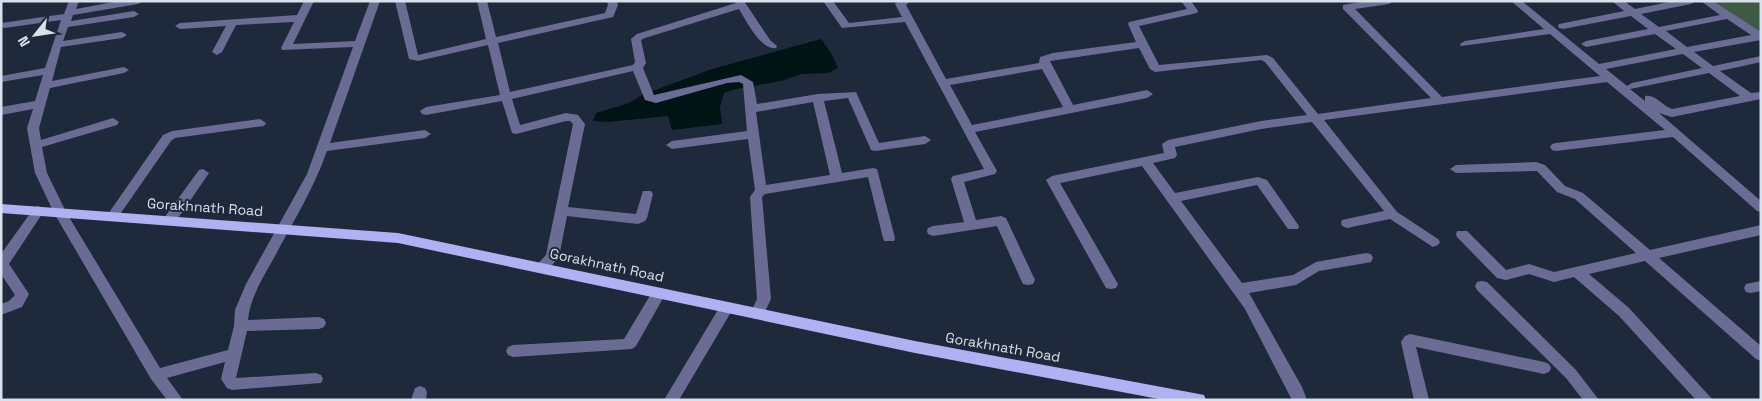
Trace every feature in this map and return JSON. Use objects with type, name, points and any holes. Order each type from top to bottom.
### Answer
[{"type":"main road","name":"Gorakhnath Road","points":[[1,208],[398,238],[1148,395],[1200,400]]},
{"type":"street","points":[[74,1],[57,45],[33,128],[41,173],[60,213],[156,375],[176,400]]},
{"type":"street","points":[[67,18],[138,1]]},
{"type":"street","points":[[309,1],[286,48],[359,44]]},
{"type":"street","points":[[316,379],[237,385],[232,384],[228,379],[242,310],[253,284],[313,174],[375,1]]},
{"type":"street","points":[[400,1],[413,57],[418,58],[609,16],[613,5],[612,1]]},
{"type":"street","points":[[482,1],[506,97],[517,131],[566,118],[574,118],[579,124],[563,211],[552,257],[541,268]]},
{"type":"street","points":[[828,1],[846,26],[908,18]]},
{"type":"street","points":[[1186,1],[1193,11],[1133,24],[1156,69],[1267,58],[1317,118],[1391,214],[1433,242]]},
{"type":"street","points":[[1389,1],[1347,7],[1440,101]]},
{"type":"street","points":[[1516,1],[1551,32],[1632,86],[1662,110],[1672,113],[1761,95]]},
{"type":"street","points":[[1617,1],[1749,97]]},
{"type":"street","points":[[1563,26],[1691,1]]},
{"type":"street","points":[[1706,1],[1760,36]]},
{"type":"street","points":[[901,2],[991,171],[957,179],[971,225]]},
{"type":"street","points":[[426,111],[506,97],[637,67],[640,63],[636,39],[740,3],[766,42],[772,46]]},
{"type":"street","points":[[5,25],[67,18],[134,14]]},
{"type":"street","points":[[1586,44],[1728,16]]},
{"type":"street","points":[[180,26],[301,18]]},
{"type":"street","points":[[217,52],[233,22]]},
{"type":"street","points":[[1465,44],[1551,32]]},
{"type":"street","points":[[57,45],[122,35]]},
{"type":"street","points":[[1601,66],[1760,36]]},
{"type":"street","points":[[1069,108],[1045,65],[1044,59],[1053,56],[1142,44]]},
{"type":"street","points":[[1632,86],[1761,59]]},
{"type":"street","points":[[943,83],[1045,65]]},
{"type":"street","points":[[1601,66],[1608,78],[1676,133],[1761,208]]},
{"type":"street","points":[[637,67],[649,97],[656,99],[718,82],[741,78],[748,82],[761,190],[756,197],[764,299],[757,314]]},
{"type":"street","points":[[1,79],[50,70]]},
{"type":"street","points":[[45,86],[124,70]]},
{"type":"street","points":[[1111,284],[1052,180],[1170,156],[1168,144],[1261,125],[1608,78]]},
{"type":"street","points":[[752,109],[852,94],[875,147],[925,140]]},
{"type":"street","points":[[969,130],[1069,108],[1147,94]]},
{"type":"street","points":[[818,98],[837,177]]},
{"type":"street","points":[[1,111],[40,104]]},
{"type":"street","points":[[36,145],[113,122]]},
{"type":"street","points":[[112,217],[167,138],[172,135],[260,123]]},
{"type":"street","points":[[1556,147],[1676,133]]},
{"type":"street","points":[[322,148],[424,134]]},
{"type":"street","points":[[672,145],[753,134]]},
{"type":"street","points":[[1145,161],[1250,305],[1298,391],[1300,400]]},
{"type":"street","points":[[1456,169],[1538,167],[1558,187],[1579,196],[1761,355]]},
{"type":"street","points":[[761,190],[873,172],[889,238]]},
{"type":"street","points":[[169,221],[203,173]]},
{"type":"street","points":[[1172,198],[1258,181],[1263,183],[1293,226]]},
{"type":"street","points":[[563,211],[638,219],[641,218],[647,194]]},
{"type":"street","points":[[1,310],[15,305],[20,300],[22,294],[2,265],[38,211]]},
{"type":"street","points":[[1347,224],[1391,214]]},
{"type":"street","points":[[933,231],[1002,222],[1028,280]]},
{"type":"street","points":[[1462,234],[1504,275],[1529,269],[1554,277],[1761,230]]},
{"type":"street","points":[[1238,289],[1296,280],[1316,268],[1366,258]]},
{"type":"street","points":[[1577,272],[1624,312],[1706,400]]},
{"type":"street","points":[[1482,286],[1571,374],[1592,400]]},
{"type":"street","points":[[514,352],[627,345],[632,342],[659,293]]},
{"type":"street","points":[[671,400],[728,307]]},
{"type":"street","points":[[240,326],[319,323]]},
{"type":"street","points":[[1422,400],[1408,342],[1410,340],[1544,368]]},
{"type":"street","points":[[156,375],[234,354]]},
{"type":"green space","points":[[1710,1],[1761,1],[1761,34]]},
{"type":"shaded area","points":[[821,39],[831,53],[838,68],[828,73],[802,74],[781,81],[724,93],[720,107],[722,124],[672,130],[668,116],[608,122],[593,121],[596,113],[629,103],[642,95],[712,69]]}]
